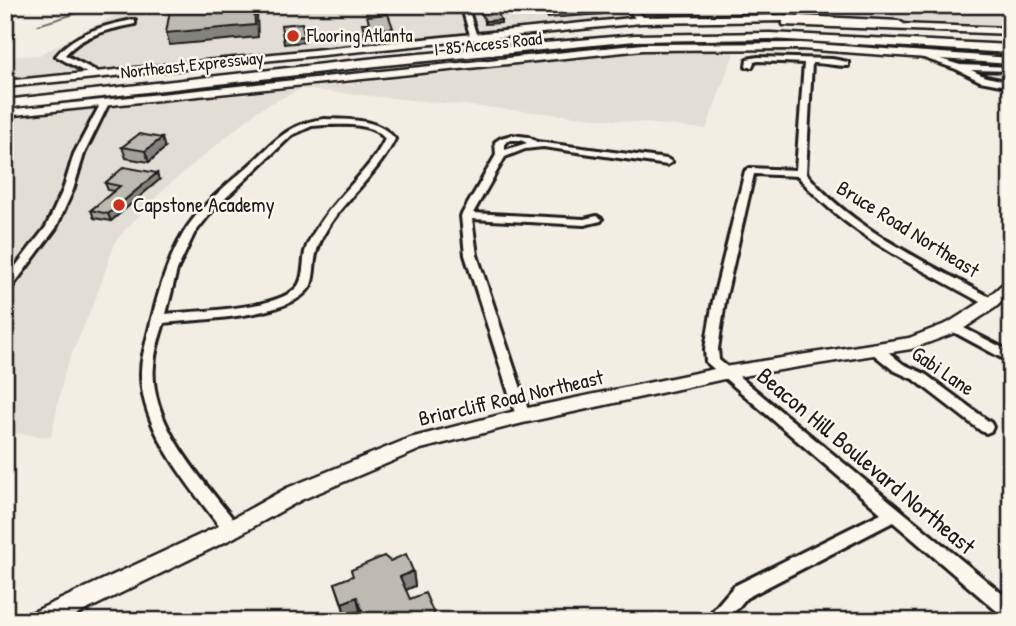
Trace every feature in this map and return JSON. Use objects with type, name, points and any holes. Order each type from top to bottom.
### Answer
[{"type":"highway","name":"Northeast Expressway","points":[[5,93],[567,33],[762,26],[1010,34]]},
{"type":"highway","name":"Northeast Expressway","points":[[5,104],[608,39],[715,36],[823,38],[1011,49]]},
{"type":"highway","points":[[823,38],[1011,59]]},
{"type":"main road","name":"I-85 Access Road","points":[[5,84],[641,20],[782,19],[1010,34]]},
{"type":"main road","name":"I-85 Access Road","points":[[5,113],[622,48],[801,46],[922,54],[951,61],[1011,59]]},
{"type":"main road","name":"Briarcliff Road Northeast","points":[[39,621],[231,529],[294,494],[417,443],[523,416],[724,373],[911,343],[954,327],[991,303],[1011,284]]},
{"type":"street","points":[[464,5],[474,36]]},
{"type":"street","points":[[628,5],[641,20]]},
{"type":"street","points":[[95,74],[60,55],[71,45],[103,28],[132,22]]},
{"type":"street","points":[[749,65],[750,61],[758,59],[845,64]]},
{"type":"street","points":[[724,373],[711,357],[714,324],[750,171],[801,173],[808,60]]},
{"type":"street","points":[[951,61],[1011,69]]},
{"type":"street","points":[[951,61],[983,79],[1011,85]]},
{"type":"street","points":[[5,288],[51,228],[68,190],[79,154],[105,103]]},
{"type":"street","points":[[159,319],[264,307],[296,296],[304,287],[313,244],[321,229],[388,146],[388,134],[376,128],[325,122],[310,123],[289,133],[208,209],[189,233],[171,270],[147,367],[149,398],[170,443],[231,529]]},
{"type":"street","points":[[523,416],[471,255],[467,216],[500,155],[523,146],[536,145],[667,162]]},
{"type":"street","name":"Bruce Road Northeast","points":[[801,173],[822,200],[840,213],[991,303]]},
{"type":"street","points":[[467,216],[584,222],[597,219]]},
{"type":"street","points":[[954,327],[1011,358]]},
{"type":"street","name":"Gabi Lane","points":[[877,350],[898,367],[920,377],[986,427]]},
{"type":"street","name":"Beacon Hill Boulevard Northeast","points":[[724,373],[1011,612]]},
{"type":"street","points":[[715,621],[740,592],[894,514]]},
{"type":"shaded area","points":[[171,5],[1011,5],[1011,26],[749,15],[623,18],[5,78],[5,57],[39,55],[128,9]]},
{"type":"shaded area","points":[[735,50],[706,129],[301,89],[260,109],[166,187],[116,240],[95,300],[65,370],[51,437],[5,432],[5,118],[407,78],[616,53]]},
{"type":"building","points":[[171,5],[254,5],[255,25],[166,33]]},
{"type":"building","points":[[542,5],[597,5],[601,11],[548,15]]},
{"type":"building","points":[[481,12],[497,12],[501,20],[485,21]]},
{"type":"building","points":[[388,14],[393,28],[364,31],[362,23],[369,23],[367,16]]},
{"type":"building","points":[[302,23],[304,36],[283,38],[281,25]]},
{"type":"building","points":[[139,134],[162,138],[145,151],[122,147]]},
{"type":"building","points":[[124,167],[157,173],[108,214],[91,210],[120,186],[105,183]]},
{"type":"building","points":[[406,554],[413,571],[400,577],[410,599],[425,593],[437,621],[361,621],[365,618],[357,597],[342,603],[335,583],[353,576],[351,570],[384,556],[390,561]]},
{"type":"waterway","points":[[38,25],[104,5]]},
{"type":"waterway","points":[[5,36],[14,32]]},
{"type":"place","name":"Flooring Atlanta","points":[[293,36]]},
{"type":"place","name":"Capstone Academy","points":[[119,205]]}]
